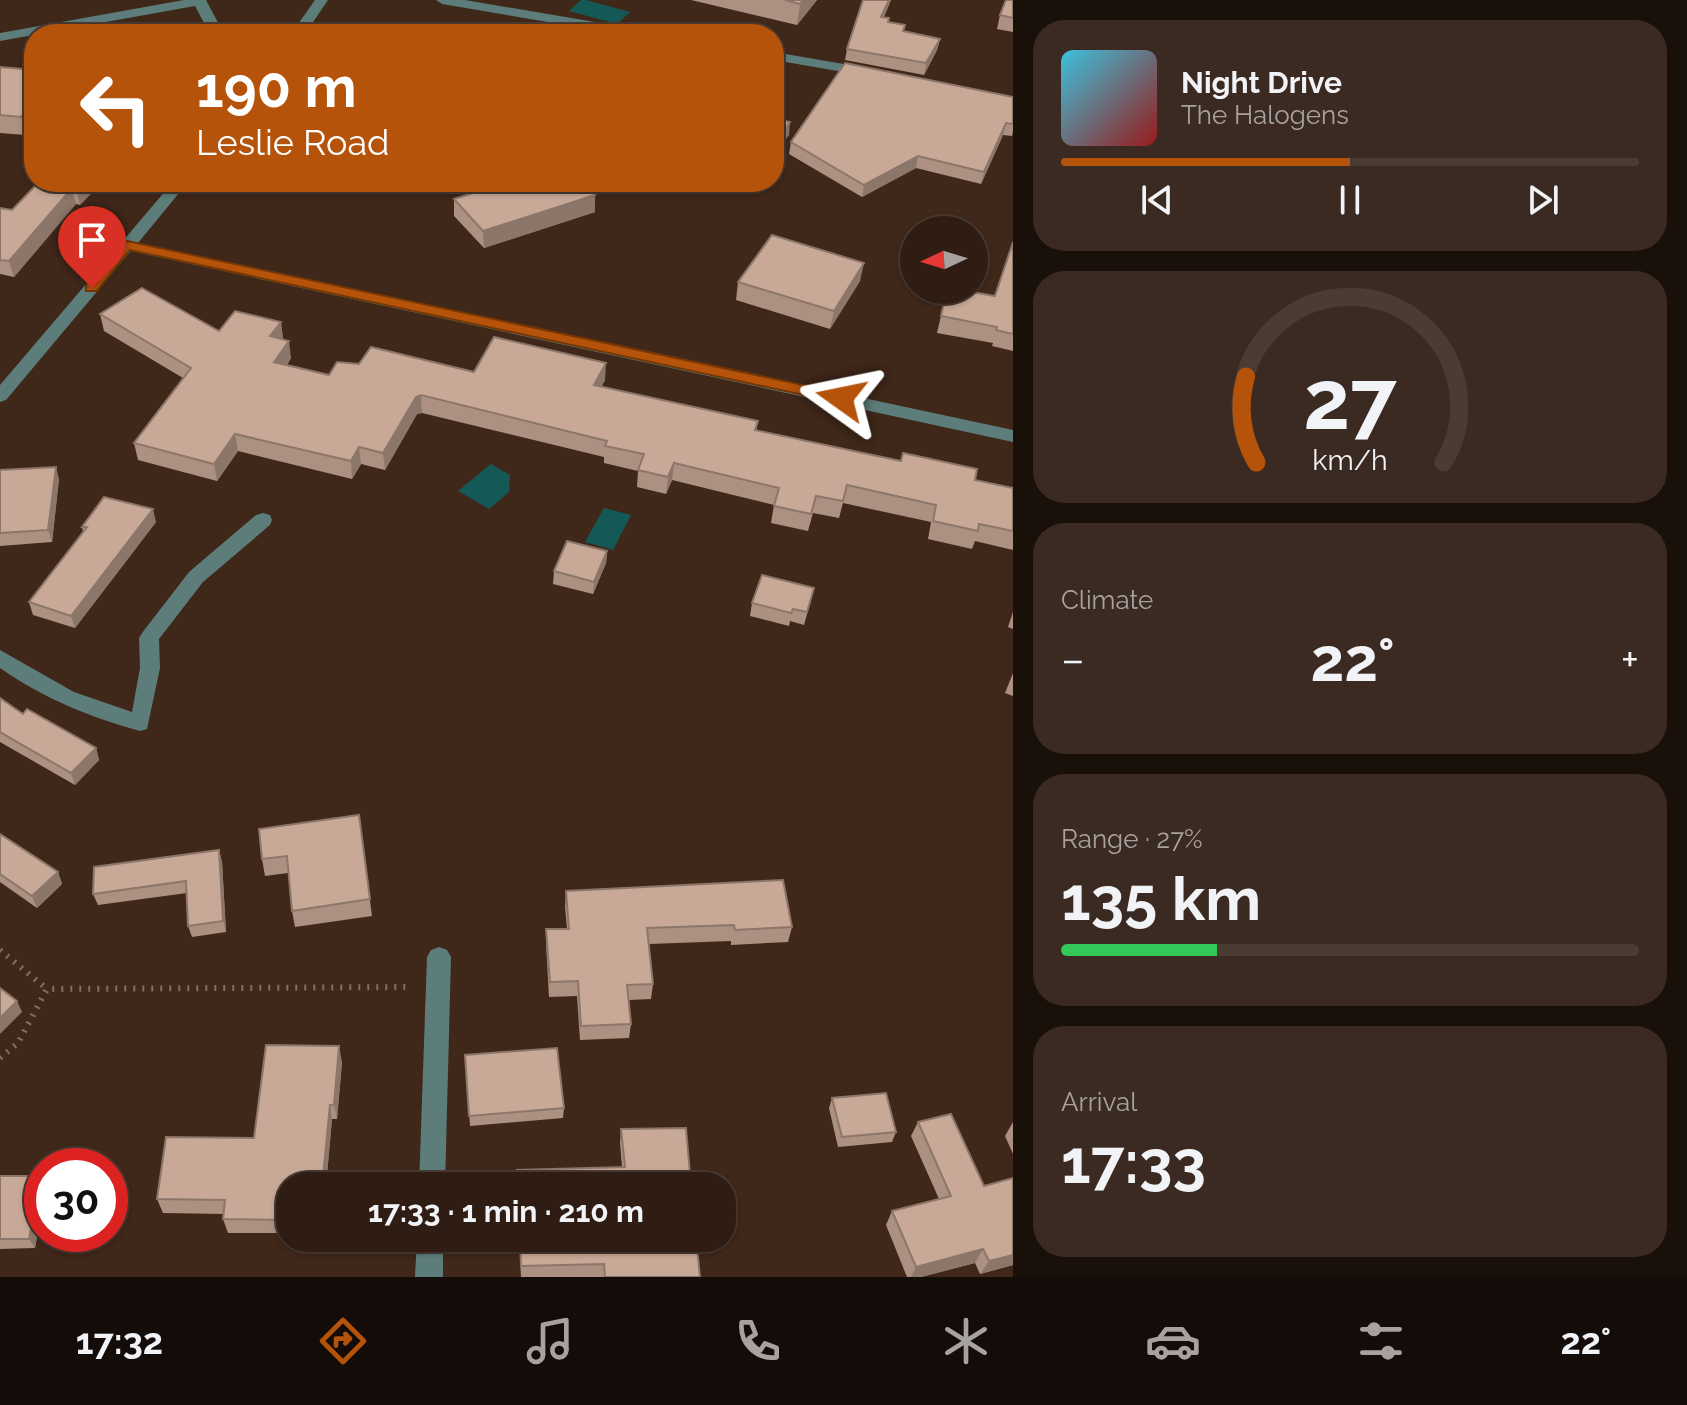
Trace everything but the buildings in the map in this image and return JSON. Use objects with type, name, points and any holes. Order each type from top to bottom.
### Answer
[{"type":"street","points":[[305,24],[322,0]]},
{"type":"street","points":[[442,0],[583,24]]},
{"type":"street","points":[[70,24],[199,1],[212,24]]},
{"type":"street","points":[[0,25],[24,32]]},
{"type":"street","points":[[0,37],[24,32]]},
{"type":"street","points":[[784,58],[879,74]]},
{"type":"street","points":[[0,396],[172,192]]},
{"type":"street","points":[[127,245],[1013,436]]},
{"type":"street","points":[[0,658],[57,696],[140,723],[150,668],[149,638],[196,577],[263,520]]},
{"type":"street","points":[[432,1172],[439,957]]},
{"type":"street","points":[[429,1277],[430,1252]]},
{"type":"path","points":[[0,950],[47,989],[439,987]]},
{"type":"path","points":[[0,1058],[18,1043],[47,989]]},
{"type":"water","points":[[581,0],[630,12],[617,24],[569,11]]},
{"type":"water","points":[[491,464],[510,475],[509,492],[489,509],[458,491]]},
{"type":"water","points":[[604,508],[631,515],[613,550],[585,542]]},
{"type":"route","points":[[92,288],[127,245],[841,398]]}]
